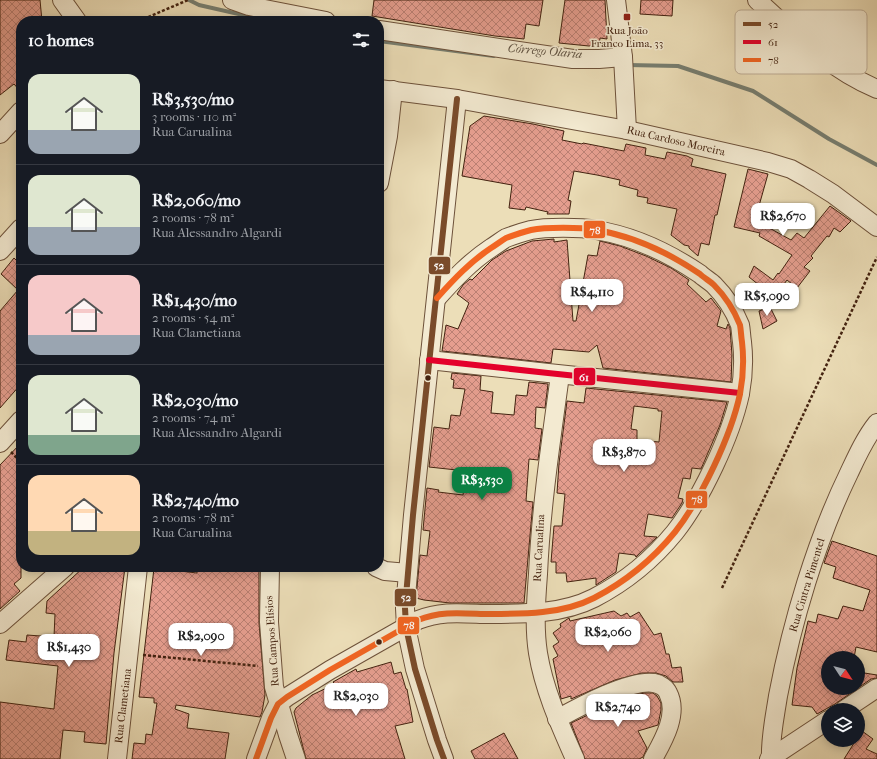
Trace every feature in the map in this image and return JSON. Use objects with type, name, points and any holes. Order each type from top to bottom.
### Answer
[{"type":"street","points":[[62,0],[73,16]]},
{"type":"street","points":[[232,0],[256,7],[301,16]]},
{"type":"street","points":[[616,0],[623,60],[627,130]]},
{"type":"street","points":[[757,0],[768,10]]},
{"type":"street","points":[[384,31],[573,59],[623,60]]},
{"type":"street","points":[[847,74],[877,89]]},
{"type":"street","points":[[384,157],[388,136],[386,89]]},
{"type":"street","name":"Rua Cardoso Moreira","points":[[386,89],[457,99],[627,130],[768,162],[791,169],[833,194],[877,227]]},
{"type":"street","points":[[444,759],[424,702],[406,626],[408,573],[457,99]]},
{"type":"street","points":[[1,130],[16,116]]},
{"type":"street","points":[[256,759],[271,718],[278,704],[330,670],[406,626],[430,615],[445,613],[535,613],[570,606],[593,599],[625,580],[652,557],[675,532],[698,497],[732,423],[740,393],[743,354],[740,327],[730,304],[713,284],[688,266],[660,251],[630,238],[595,230],[561,228],[532,230],[504,239],[476,258],[457,275],[437,298]]},
{"type":"street","points":[[0,251],[16,233]]},
{"type":"street","points":[[429,360],[740,393]]},
{"type":"street","name":"Rua Carualina","points":[[560,374],[542,508],[535,613],[538,653],[549,696],[557,719],[575,759]]},
{"type":"street","name":"Rua Cintra Pimentel","points":[[770,759],[773,724],[782,676],[797,615],[810,572],[826,524],[841,488],[862,446],[877,423]]},
{"type":"street","points":[[0,443],[16,425]]},
{"type":"street","points":[[384,571],[408,573]]},
{"type":"street","points":[[0,624],[59,572]]},
{"type":"street","name":"Rua Clametiana","points":[[117,759],[137,572]]},
{"type":"street","name":"Rua Campos Elísios","points":[[270,572],[270,622],[274,687],[296,759]]},
{"type":"street","points":[[557,719],[599,698],[633,685],[649,683],[658,684],[667,691],[671,699],[672,707],[669,725],[653,759]]},
{"type":"street","points":[[854,703],[877,688]]},
{"type":"street","points":[[770,759],[821,725]]},
{"type":"path","points":[[151,16],[188,0]]},
{"type":"path","points":[[722,588],[877,257]]},
{"type":"path","points":[[129,654],[272,668]]},
{"type":"building","points":[[0,0],[40,0],[42,16],[16,16],[16,86],[14,84],[0,95]]},
{"type":"building","points":[[374,0],[543,0],[539,26],[526,24],[524,39],[495,36],[384,18],[384,16],[372,16]]},
{"type":"building","points":[[565,0],[605,0],[607,39],[600,38],[599,47],[559,43]]},
{"type":"building","points":[[641,0],[673,0],[672,16],[640,14]]},
{"type":"building","points":[[484,116],[564,131],[562,140],[582,144],[624,151],[626,144],[646,148],[645,155],[665,159],[667,152],[687,156],[693,159],[691,166],[726,174],[709,245],[701,243],[698,256],[689,248],[689,246],[684,245],[671,235],[677,209],[647,203],[648,198],[637,196],[638,190],[619,185],[620,180],[597,175],[574,171],[568,200],[571,201],[569,214],[547,214],[548,212],[526,207],[525,210],[509,208],[512,185],[462,176],[470,126]]},
{"type":"building","points":[[748,169],[768,174],[755,220],[791,240],[797,233],[804,238],[830,206],[851,221],[840,232],[834,228],[829,237],[827,236],[811,256],[813,258],[804,267],[810,271],[797,288],[787,280],[770,303],[761,296],[763,293],[756,288],[759,285],[749,277],[754,266],[773,280],[792,255],[759,236],[760,233],[734,227]]},
{"type":"building","points":[[554,239],[554,242],[567,240],[573,321],[576,321],[588,255],[597,256],[600,241],[620,246],[646,256],[671,268],[689,280],[687,284],[706,302],[711,298],[721,311],[717,326],[726,329],[728,324],[730,328],[732,355],[731,382],[603,368],[597,345],[589,352],[553,349],[551,363],[442,351],[446,325],[458,329],[469,303],[457,294],[463,285],[470,279],[472,280],[492,260],[506,251],[532,241]]},
{"type":"building","points":[[14,258],[16,260],[16,288],[1,274]]},
{"type":"building","points":[[16,292],[16,390],[0,408],[0,311]]},
{"type":"building","points":[[770,307],[777,321],[763,329],[759,311]]},
{"type":"building","points":[[452,373],[481,376],[480,390],[493,392],[491,413],[514,415],[516,395],[527,396],[529,382],[548,384],[545,408],[536,407],[535,428],[542,429],[538,460],[529,459],[526,501],[533,502],[524,603],[450,603],[416,598],[420,555],[427,556],[430,531],[423,530],[427,488],[439,490],[438,492],[463,495],[466,471],[429,467],[434,427],[449,429],[451,415],[460,416],[465,389],[453,388],[454,380],[451,379]]},
{"type":"building","points":[[586,388],[727,402],[720,425],[701,469],[692,468],[690,479],[683,478],[678,498],[683,499],[682,503],[672,518],[648,514],[644,536],[657,537],[636,557],[635,555],[619,553],[616,572],[596,585],[596,578],[567,582],[566,573],[556,573],[556,562],[551,562],[554,526],[562,526],[565,494],[557,493],[559,463],[567,401],[584,403]],"holes":[[[634,406],[658,409],[658,411],[662,411],[659,442],[637,440],[637,430],[631,429]]]},
{"type":"building","points":[[16,448],[16,572],[21,572],[21,578],[14,584],[20,591],[0,609],[0,465]]},
{"type":"building","points":[[832,541],[877,556],[877,652],[856,647],[855,651],[821,651],[821,695],[848,695],[836,703],[821,703],[821,712],[817,714],[812,707],[792,705],[797,668],[808,621],[816,623],[818,614],[838,619],[843,606],[863,611],[870,590],[833,578],[836,567],[824,563]]},
{"type":"building","points":[[79,572],[124,572],[114,653],[106,744],[84,742],[85,732],[63,730],[60,759],[0,759],[0,702],[54,709],[58,666],[6,660],[9,640],[26,642],[27,635],[54,637],[55,614],[46,613],[47,601]]},
{"type":"building","points":[[154,572],[259,572],[259,623],[265,695],[262,712],[260,717],[176,705],[175,709],[189,714],[187,728],[229,733],[225,759],[132,759],[134,743],[145,744],[146,734],[152,735],[157,703],[154,703],[154,698],[139,697]]},
{"type":"building","points":[[614,611],[621,616],[627,613],[630,617],[639,612],[654,635],[661,633],[666,654],[669,654],[672,668],[681,667],[683,682],[673,682],[666,676],[656,673],[642,673],[615,680],[571,699],[571,696],[561,699],[553,659],[558,656],[553,646],[559,642],[553,633],[561,627],[560,624],[569,618],[570,621]]},
{"type":"building","points":[[391,662],[394,674],[401,672],[407,689],[413,722],[395,726],[405,759],[306,759],[294,712],[296,708],[312,695],[335,684],[333,682],[356,669],[357,672]]},
{"type":"building","points":[[865,673],[877,675],[877,678],[871,679],[865,683]]},
{"type":"building","points":[[653,693],[657,696],[661,703],[661,710],[658,725],[638,731],[647,748],[643,757],[639,759],[585,759],[571,723],[609,705],[634,695]]},
{"type":"building","points":[[504,733],[518,759],[475,759],[471,751]]},
{"type":"building","points":[[865,733],[873,739],[866,749],[877,754],[877,759],[844,759],[852,747],[865,747]]},
{"type":"waterway","name":"Córrego Olaria","points":[[189,0],[199,5],[247,16]]},
{"type":"waterway","name":"Córrego Olaria","points":[[384,42],[494,56]]},
{"type":"waterway","name":"Córrego Olaria","points":[[628,65],[678,66],[753,91],[829,139],[877,165]]},
{"type":"transit line","name":"52","points":[[444,759],[415,669],[406,627],[405,608],[413,515],[457,99]]},
{"type":"transit line","name":"78","points":[[256,759],[271,718],[278,704],[330,670],[418,620],[434,615],[450,613],[511,614],[554,611],[581,604],[617,585],[648,561],[675,532],[705,485],[730,429],[740,394],[743,368],[740,325],[729,304],[714,285],[688,266],[650,246],[624,236],[596,230],[581,228],[545,228],[531,230],[506,238],[483,253],[462,271],[437,298]]},
{"type":"transit line","name":"61","points":[[429,360],[740,393]]},
{"type":"place","name":"Rua João Franco Lima, 33","points":[[627,17]]}]
